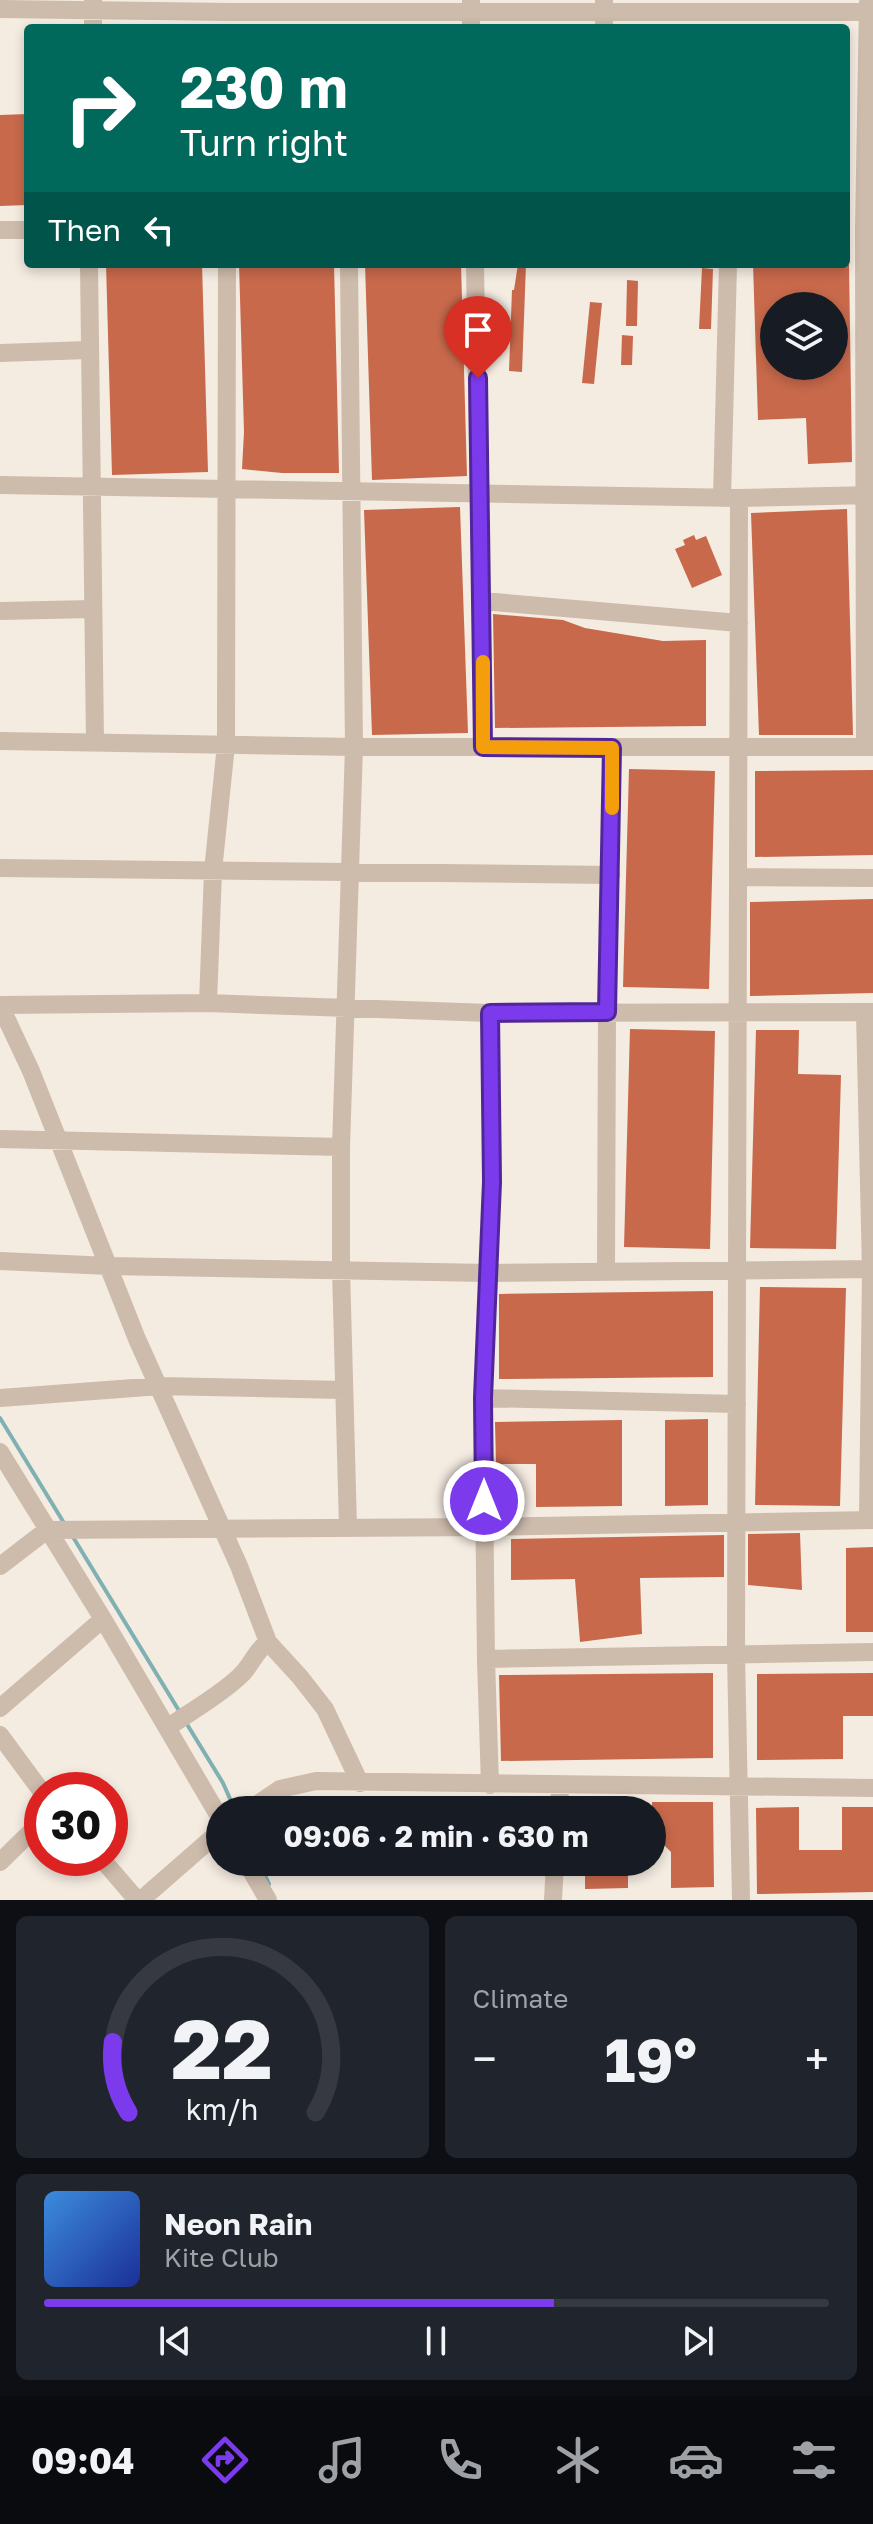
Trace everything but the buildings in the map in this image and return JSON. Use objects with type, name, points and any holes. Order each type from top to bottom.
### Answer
[{"type":"street","points":[[0,9],[93,13],[604,14],[870,8],[861,228],[868,495],[869,747],[354,747],[0,741]]},
{"type":"street","points":[[0,230],[24,230]]},
{"type":"street","points":[[89,268],[95,741]]},
{"type":"street","points":[[208,1003],[213,871],[226,745],[227,268]]},
{"type":"street","points":[[348,1527],[341,1147],[354,747],[349,268]]},
{"type":"street","points":[[475,268],[483,747]]},
{"type":"street","points":[[728,268],[731,498],[739,623],[736,1654],[741,1900]]},
{"type":"street","points":[[0,353],[88,350]]},
{"type":"street","points":[[0,485],[731,498],[868,495]]},
{"type":"street","points":[[482,601],[739,623]]},
{"type":"street","points":[[0,611],[92,609]]},
{"type":"street","points":[[606,1271],[612,748]]},
{"type":"street","points":[[0,868],[611,875]]},
{"type":"street","points":[[738,877],[873,878]]},
{"type":"street","points":[[0,1566],[47,1530],[220,1527],[484,1527],[871,1520],[869,1012],[490,1013],[208,1003],[0,1005],[31,1071],[137,1339],[160,1386],[220,1527],[252,1595],[268,1642],[325,1709],[360,1783]]},
{"type":"street","points":[[490,1013],[492,1182],[483,1398],[490,1785]]},
{"type":"street","points":[[0,1139],[341,1147]]},
{"type":"street","points":[[0,1261],[487,1273],[872,1269]]},
{"type":"street","points":[[0,1398],[160,1386],[344,1390]]},
{"type":"street","points":[[483,1398],[737,1404]]},
{"type":"street","points":[[0,1452],[207,1796]]},
{"type":"street","points":[[0,1708],[103,1619]]},
{"type":"street","points":[[167,1728],[237,1679],[254,1654],[268,1642]]},
{"type":"street","points":[[486,1659],[873,1652]]},
{"type":"street","points":[[0,1735],[27,1772]]},
{"type":"street","points":[[270,1796],[280,1789],[316,1781],[873,1788]]},
{"type":"street","points":[[560,1785],[560,1796]]},
{"type":"street","points":[[0,1862],[24,1839]]},
{"type":"street","points":[[117,1876],[139,1900],[206,1843]]},
{"type":"street","points":[[254,1876],[268,1900]]},
{"type":"street","points":[[553,1900],[554,1876]]},
{"type":"waterway","points":[[0,1418],[64,1523]]},
{"type":"waterway","points":[[73,1537],[181,1714]]},
{"type":"waterway","points":[[185,1721],[229,1796]]},
{"type":"waterway","points":[[265,1876],[269,1884]]},
{"type":"slow traffic","points":[[483,662],[483,747],[612,748],[612,808]]},
{"type":"route","points":[[478,378],[483,747],[612,748],[607,1012],[490,1013],[492,1182],[483,1398],[484,1501]]}]
